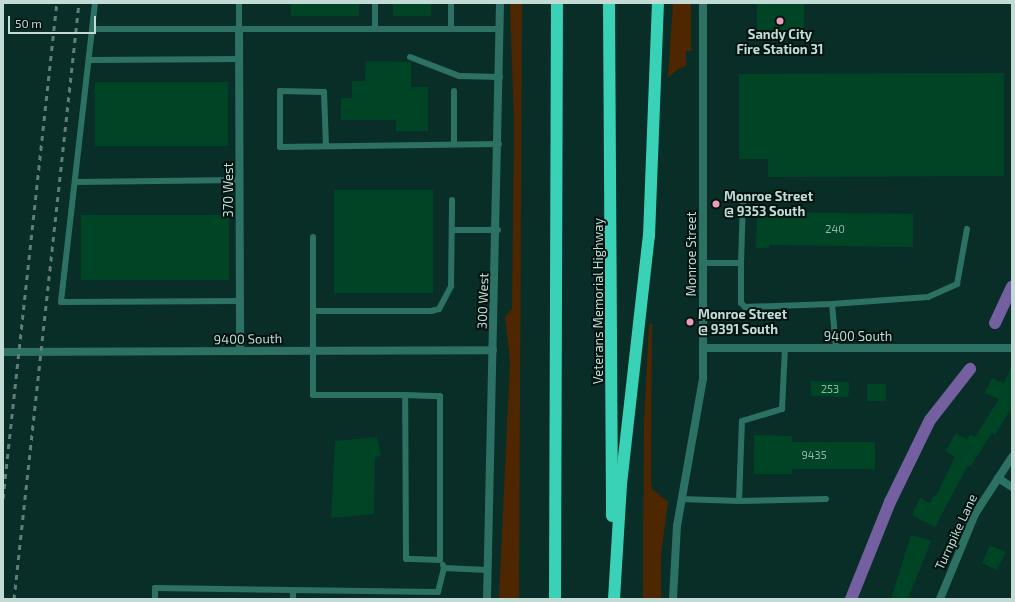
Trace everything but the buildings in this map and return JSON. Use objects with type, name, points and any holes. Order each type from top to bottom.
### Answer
[{"type":"highway","points":[[555,3],[555,599]]},
{"type":"highway","name":"Veterans Memorial Highway","points":[[609,3],[613,599]]},
{"type":"highway","points":[[613,599],[621,484],[649,236],[658,3]]},
{"type":"street","name":"300 West","points":[[486,599],[498,230],[500,3]]},
{"type":"street","name":"Monroe Street","points":[[673,599],[674,554],[681,499],[698,419],[704,348],[703,3]]},
{"type":"street","name":"370 West","points":[[239,29],[240,351]]},
{"type":"street","name":"9400 South","points":[[704,348],[1012,348]]},
{"type":"street","name":"9400 South","points":[[3,352],[493,350]]},
{"type":"street","name":"Turnpike Lane","points":[[940,599],[975,514],[1012,457]]},
{"type":"street","points":[[998,478],[1012,487]]},
{"type":"lane","points":[[95,3],[61,302],[240,301]]},
{"type":"lane","points":[[239,3],[239,29]]},
{"type":"lane","points":[[375,3],[375,28]]},
{"type":"lane","points":[[451,3],[451,28]]},
{"type":"lane","points":[[92,29],[500,29]]},
{"type":"lane","points":[[410,57],[459,76],[500,77]]},
{"type":"lane","points":[[89,60],[240,59]]},
{"type":"lane","points":[[454,91],[454,144]]},
{"type":"lane","points":[[326,146],[324,92],[280,92],[280,146],[326,146],[499,144]]},
{"type":"lane","points":[[75,182],[240,180]]},
{"type":"lane","points":[[314,311],[431,311],[439,308],[451,286],[452,200]]},
{"type":"lane","points":[[743,200],[740,303],[745,307],[755,305],[832,304],[928,297],[957,284],[966,229]]},
{"type":"lane","points":[[452,230],[498,230]]},
{"type":"lane","points":[[313,237],[315,350],[313,395],[440,396],[440,560],[444,568],[438,592],[438,599]]},
{"type":"lane","points":[[703,263],[741,263]]},
{"type":"lane","points":[[832,304],[836,348]]},
{"type":"lane","points":[[739,501],[742,421],[782,409],[785,348]]},
{"type":"lane","points":[[406,395],[406,559],[440,560]]},
{"type":"lane","points":[[681,499],[739,501],[826,499]]},
{"type":"lane","points":[[444,568],[487,570]]},
{"type":"lane","points":[[155,599],[155,588],[438,592]]},
{"type":"lane","points":[[293,591],[293,599]]},
{"type":"lane","points":[[404,592],[404,599]]},
{"type":"shaded area","points":[[510,3],[522,3],[519,599],[499,599],[510,361],[505,317],[512,309],[514,125]]},
{"type":"shaded area","points":[[673,3],[691,3],[691,51],[686,51],[686,66],[678,69],[668,78]]},
{"type":"shaded area","points":[[649,324],[652,324],[651,482],[652,489],[668,502],[661,554],[661,599],[643,599],[644,421]]},
{"type":"waterway","points":[[995,323],[1012,287]]},
{"type":"waterway","points":[[851,599],[890,502],[930,420],[970,369]]},
{"type":"railway","points":[[3,498],[57,3]]},
{"type":"railway","points":[[14,599],[79,3]]},
{"type":"place","name":"Sandy City Fire Station 31","points":[[780,21]]},
{"type":"place","name":"Monroe Street @ 9353 South","points":[[716,204]]},
{"type":"place","name":"Monroe Street @ 9391 South","points":[[690,322]]}]
